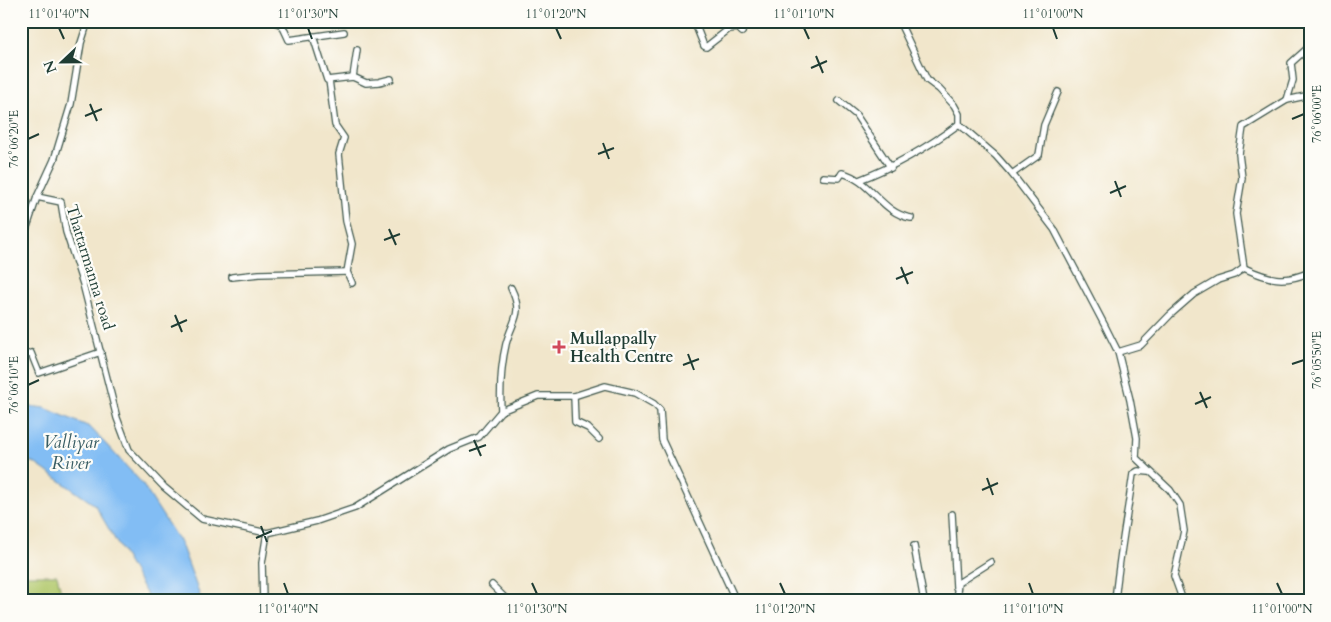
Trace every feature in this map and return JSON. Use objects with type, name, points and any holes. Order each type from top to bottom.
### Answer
[{"type":"street","points":[[21,245],[37,197],[54,160],[71,104],[80,43],[88,21]]},
{"type":"street","points":[[272,21],[282,25],[289,40],[344,32]]},
{"type":"street","points":[[694,21],[704,46],[729,30],[738,28],[742,32]]},
{"type":"street","points":[[899,21],[928,80],[954,105],[960,124],[1012,174],[1054,229],[1118,352],[1137,438],[1136,458],[1170,490],[1180,505],[1184,531],[1174,576],[1183,601]]},
{"type":"street","points":[[313,36],[329,80],[335,125],[344,138],[338,154],[346,221],[352,244],[347,272],[352,283]]},
{"type":"street","points":[[1287,100],[1293,80],[1291,63],[1310,46]]},
{"type":"street","points":[[353,77],[357,50]]},
{"type":"street","points":[[329,80],[353,77],[366,83],[391,79]]},
{"type":"street","points":[[1012,174],[1039,155],[1044,126],[1058,92]]},
{"type":"street","points":[[1244,268],[1236,214],[1242,178],[1239,154],[1243,127],[1287,100],[1310,95]]},
{"type":"street","points":[[840,100],[856,115],[891,168]]},
{"type":"street","points":[[859,180],[891,168],[931,145],[960,124]]},
{"type":"street","points":[[823,177],[839,178],[842,173],[859,180],[883,205],[898,216],[911,218]]},
{"type":"street","name":"Thattarmanna road","points":[[37,197],[61,202],[66,232],[83,284],[117,418],[129,450],[164,487],[202,519],[267,534]]},
{"type":"street","points":[[1244,268],[1267,279],[1290,279],[1310,272]]},
{"type":"street","points":[[1118,352],[1141,345],[1170,315],[1194,294],[1218,280],[1234,276],[1244,268]]},
{"type":"street","points":[[232,277],[259,274],[347,272]]},
{"type":"street","points":[[501,411],[506,345],[517,313],[518,302],[511,288]]},
{"type":"street","points":[[21,358],[30,353],[39,373],[101,352]]},
{"type":"street","points":[[263,601],[262,563],[267,534],[355,508],[449,449],[479,437],[501,411],[538,396],[574,396],[605,386],[635,393],[654,404],[660,410],[662,440],[736,601]]},
{"type":"street","points":[[574,396],[575,422],[588,428],[600,439]]},
{"type":"street","points":[[1115,601],[1117,572],[1122,554],[1133,474],[1138,471],[1149,472]]},
{"type":"street","points":[[952,514],[956,601]]},
{"type":"street","points":[[914,546],[924,601]]},
{"type":"street","points":[[956,587],[962,579],[991,562]]},
{"type":"street","points":[[492,584],[508,601]]},
{"type":"green space","points":[[26,575],[57,575],[63,601],[21,601],[21,580]]},
{"type":"water","name":"Valliyar River","points":[[21,405],[45,408],[90,427],[141,482],[181,544],[202,601],[147,601],[147,595],[95,505],[33,462],[21,461]]},
{"type":"place","name":"Mullappally Health Centre","points":[[559,347]]}]
